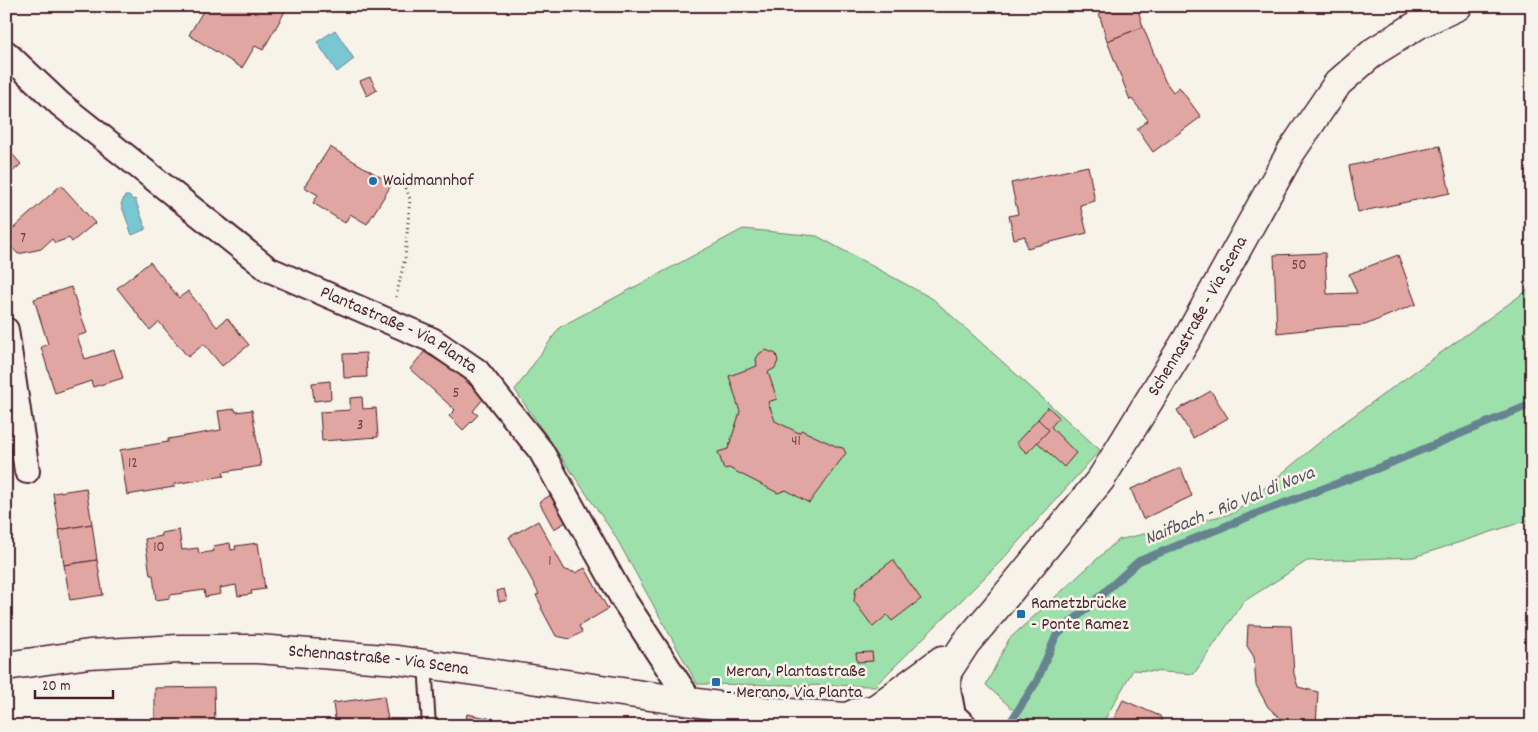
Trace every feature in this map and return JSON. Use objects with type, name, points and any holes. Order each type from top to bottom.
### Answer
[{"type":"main road","name":"Schennastraße - Via Scena","points":[[905,726],[925,697],[949,669],[966,643],[1101,479],[1187,338],[1291,152],[1338,83],[1375,51],[1418,24],[1449,8]]},
{"type":"main road","name":"Schennastraße - Via Scena","points":[[6,666],[89,654],[179,649],[258,649],[425,664],[577,687],[841,721],[860,711],[874,710],[966,643]]},
{"type":"main road","name":"Schennastraße - Via Scena","points":[[748,710],[778,726]]},
{"type":"main road","points":[[874,710],[894,716],[905,726]]},
{"type":"street","name":"Plantastraße - Via Planta","points":[[6,53],[60,104],[268,269],[432,340],[477,371],[541,451],[623,599],[690,701]]},
{"type":"street","points":[[6,330],[27,471]]},
{"type":"street","points":[[905,726],[925,716],[959,720],[948,689],[949,669]]},
{"type":"lane","points":[[425,664],[429,726]]},
{"type":"path","points":[[390,321],[405,258],[410,199],[403,180]]},
{"type":"green space","points":[[743,229],[817,236],[933,299],[1100,450],[1002,560],[875,686],[697,684],[614,534],[515,390],[560,327]]},
{"type":"green space","points":[[1532,287],[1532,521],[1525,521],[1414,557],[1307,561],[1243,602],[1194,674],[1133,670],[1101,726],[1031,726],[986,685],[1009,639],[1118,540],[1234,513],[1338,427]]},
{"type":"water","points":[[335,30],[354,59],[337,72],[317,42]]},
{"type":"water","points":[[125,196],[129,196],[133,200],[135,199],[146,229],[132,235],[121,204]]},
{"type":"building","points":[[206,6],[284,6],[287,8],[263,50],[255,46],[242,68],[189,35]]},
{"type":"building","points":[[1097,6],[1137,6],[1143,27],[1107,41]]},
{"type":"building","points":[[1143,27],[1165,81],[1173,92],[1179,87],[1201,117],[1153,152],[1137,129],[1148,120],[1132,99],[1130,100],[1107,41]]},
{"type":"building","points":[[370,77],[377,90],[367,96],[360,81]]},
{"type":"building","points":[[1440,146],[1450,193],[1358,212],[1349,166]]},
{"type":"building","points":[[6,147],[21,164],[6,178]]},
{"type":"building","points":[[330,147],[392,184],[367,224],[350,214],[345,223],[313,203],[318,195],[304,187]]},
{"type":"building","points":[[1088,166],[1095,201],[1080,205],[1087,233],[1027,248],[1025,236],[1014,239],[1009,216],[1018,214],[1011,183]]},
{"type":"building","points":[[61,185],[95,223],[72,242],[69,238],[55,243],[52,239],[41,249],[18,254],[6,241],[6,235]]},
{"type":"building","points":[[1325,253],[1327,294],[1357,293],[1349,274],[1398,255],[1416,304],[1365,325],[1277,333],[1274,255]]},
{"type":"building","points":[[150,262],[179,298],[188,291],[217,327],[227,318],[249,345],[222,366],[204,344],[188,357],[159,322],[150,330],[117,288]]},
{"type":"building","points":[[71,287],[87,333],[77,336],[85,359],[114,350],[123,378],[93,387],[91,381],[55,393],[41,347],[48,344],[34,299]]},
{"type":"building","points":[[766,350],[776,354],[778,361],[775,368],[768,372],[777,399],[768,402],[775,421],[799,433],[801,430],[843,448],[846,453],[809,503],[786,490],[778,493],[729,468],[724,469],[718,452],[728,449],[740,412],[729,376],[757,366],[756,359],[760,353]]},
{"type":"building","points":[[424,352],[456,372],[484,398],[473,411],[478,415],[463,430],[449,416],[455,410],[410,369]]},
{"type":"building","points":[[366,353],[367,377],[344,378],[343,354]]},
{"type":"building","points":[[330,381],[331,399],[314,401],[312,383]]},
{"type":"building","points":[[1211,391],[1228,418],[1193,438],[1177,410]]},
{"type":"building","points":[[362,397],[363,409],[376,408],[378,437],[322,441],[320,412],[350,410],[350,398]]},
{"type":"building","points":[[1048,407],[1059,417],[1051,427],[1076,453],[1064,467],[1037,442],[1049,430],[1038,419]]},
{"type":"building","points":[[235,409],[236,412],[252,410],[261,466],[223,472],[224,476],[174,484],[174,487],[127,495],[120,450],[221,430],[218,411]]},
{"type":"building","points":[[1038,419],[1049,430],[1027,453],[1016,443]]},
{"type":"building","points":[[1181,468],[1192,496],[1143,519],[1131,489]]},
{"type":"building","points":[[86,488],[92,524],[59,530],[53,493]]},
{"type":"building","points":[[556,492],[571,519],[554,529],[539,502]]},
{"type":"building","points":[[538,521],[565,570],[575,573],[585,568],[608,609],[579,626],[582,632],[570,639],[556,636],[541,608],[536,595],[539,594],[509,537]]},
{"type":"building","points":[[92,524],[97,560],[64,565],[59,530]]},
{"type":"building","points":[[179,530],[182,550],[198,548],[199,554],[214,551],[213,546],[230,543],[231,550],[236,549],[235,546],[258,543],[265,589],[251,591],[252,594],[238,596],[236,585],[220,588],[221,594],[205,597],[204,590],[170,595],[170,598],[156,600],[145,539],[162,536],[161,533]]},
{"type":"building","points":[[97,560],[103,595],[70,600],[64,565]]},
{"type":"building","points":[[893,560],[921,599],[892,621],[887,615],[873,627],[854,601],[856,588]]},
{"type":"building","points":[[504,589],[507,600],[499,602],[497,591]]},
{"type":"building","points":[[1248,625],[1291,626],[1294,674],[1298,687],[1318,692],[1316,726],[1297,725],[1280,718],[1268,707],[1256,685],[1254,657],[1247,646]]},
{"type":"building","points":[[872,652],[873,661],[857,662],[856,653]]},
{"type":"building","points":[[797,686],[809,687],[807,698],[796,697]]},
{"type":"building","points":[[214,687],[215,726],[155,726],[155,688]]},
{"type":"building","points":[[384,696],[389,726],[336,726],[333,703]]},
{"type":"building","points":[[1123,700],[1160,716],[1164,726],[1122,726],[1114,718]]},
{"type":"building","points":[[467,714],[529,726],[465,726]]},
{"type":"waterway","name":"Naifbach - Rio Val di Nova","points":[[1008,726],[1037,681],[1056,636],[1139,561],[1263,511],[1376,469],[1532,404]]},
{"type":"place","name":"Waidmannhof","points":[[373,181]]},
{"type":"place","name":"Rametzbrücke - Ponte Ramez","points":[[1021,614]]},
{"type":"place","name":"Meran, Plantastraße - Merano, Via Planta","points":[[716,682]]}]
